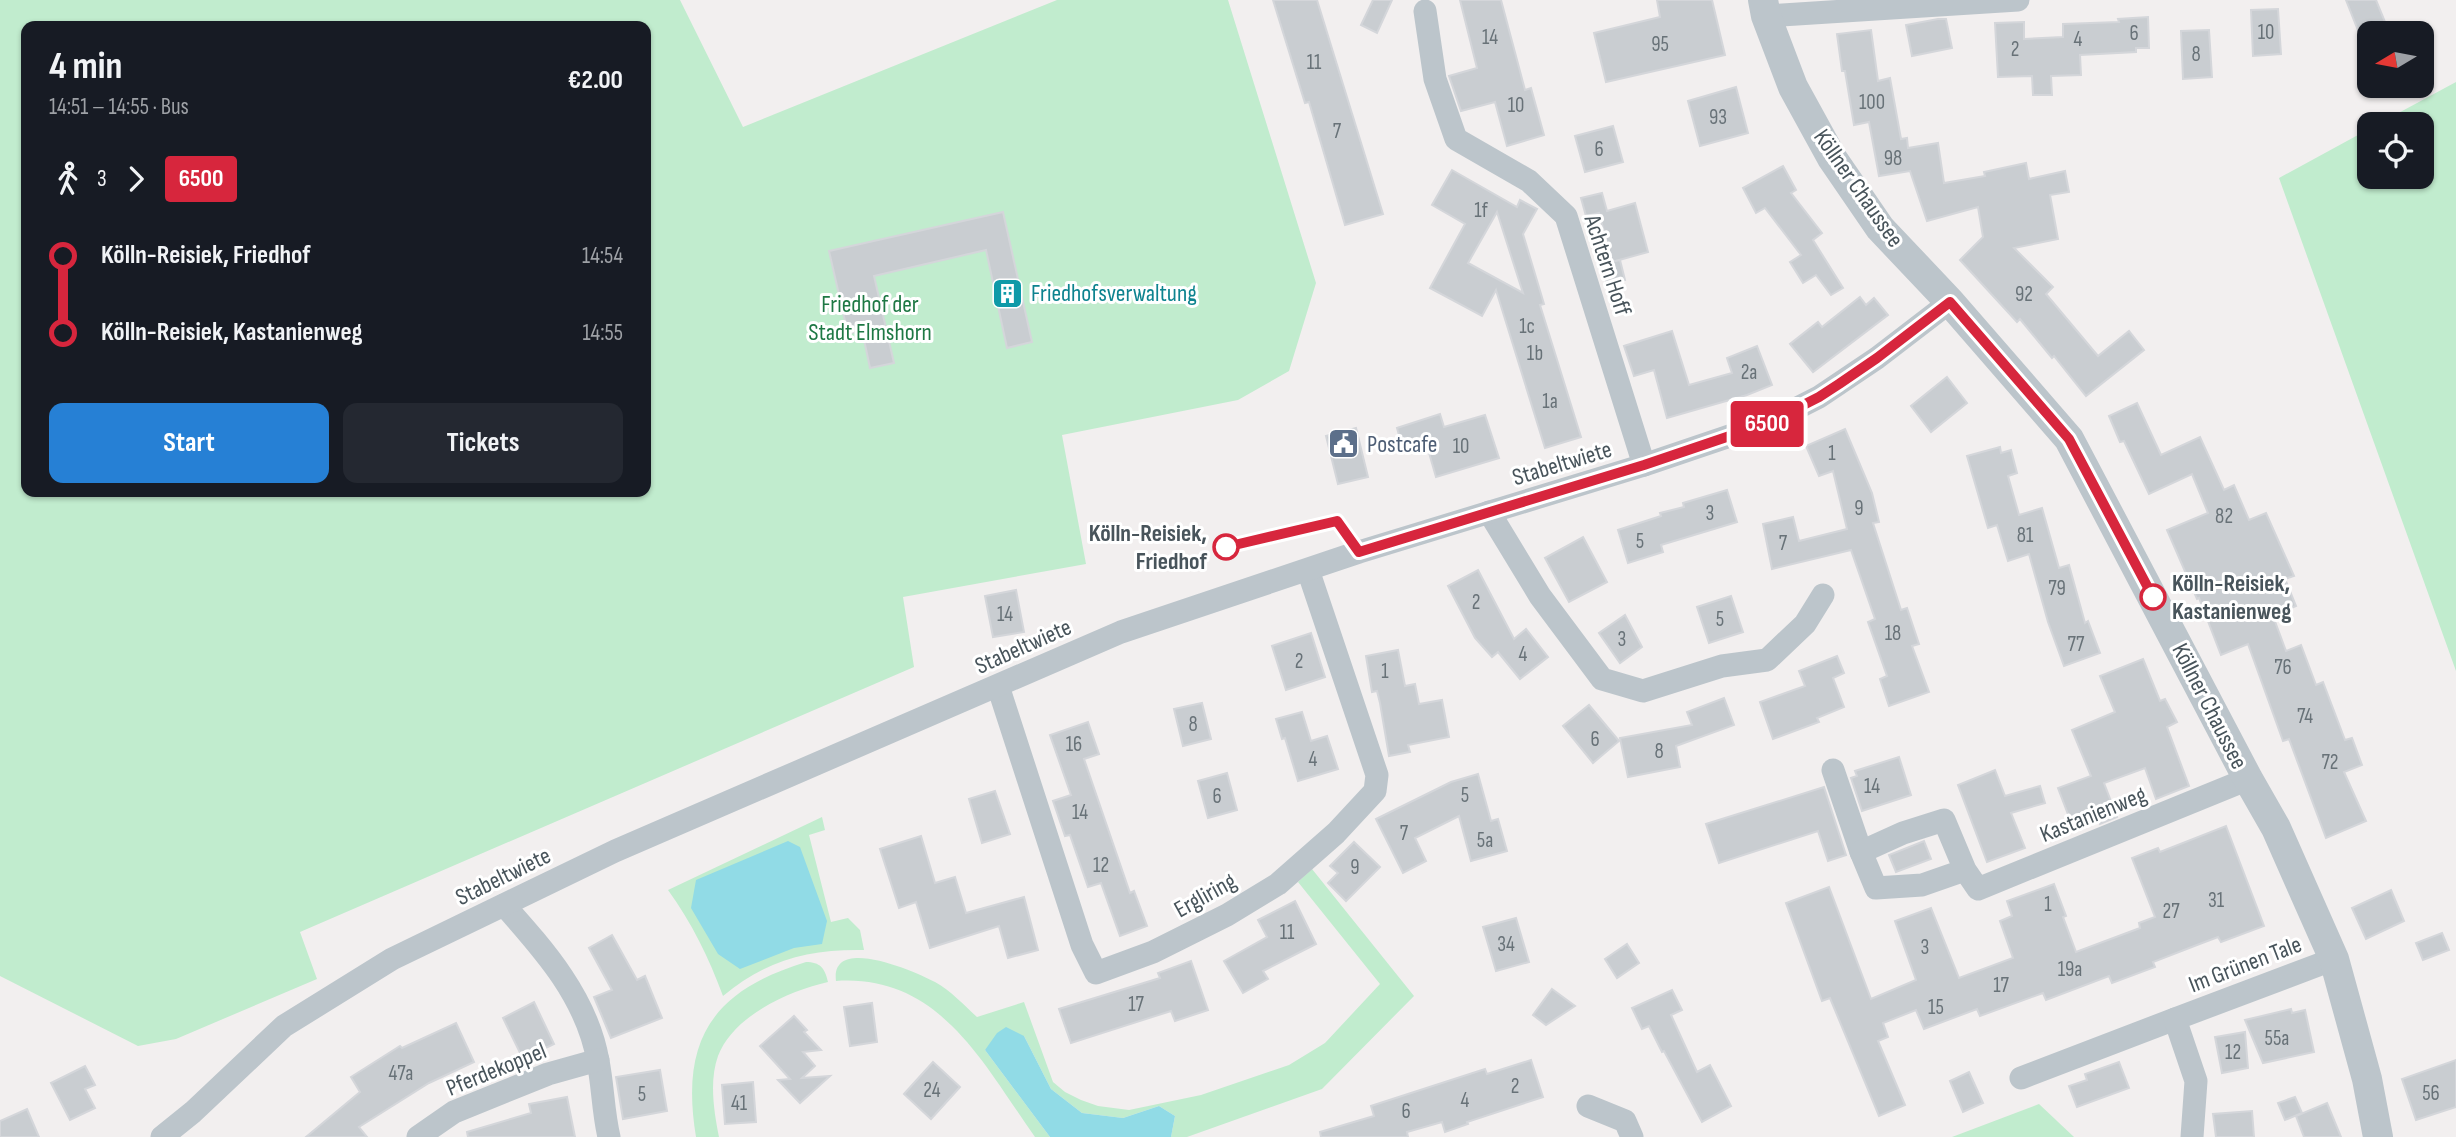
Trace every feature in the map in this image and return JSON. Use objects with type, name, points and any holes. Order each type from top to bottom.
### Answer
[{"type":"street","points":[[1765,8],[2015,0]]},
{"type":"street","name":"Köllner Chaussee","points":[[1765,8],[1793,87],[1832,158],[1880,228],[1950,302],[2069,439],[2276,828],[2334,959],[2367,1079],[2378,1137]]},
{"type":"street","name":"Achtern Hoff","points":[[1424,11],[1434,79],[1456,139],[1530,181],[1566,216],[1644,465]]},
{"type":"street","name":"Stabeltwiete","points":[[162,1137],[193,1112],[284,1026],[392,959],[615,851],[1121,632],[1768,423],[1819,397],[1877,358],[1950,302]]},
{"type":"street","points":[[1489,512],[1540,596],[1602,679],[1643,691],[1722,666],[1767,660],[1805,624],[1824,595]]},
{"type":"street","name":"Ergliring","points":[[998,686],[1082,945],[1096,973],[1153,952],[1227,915],[1278,884],[1336,833],[1375,791],[1377,775],[1308,570]]},
{"type":"street","points":[[1833,771],[1861,852],[1876,888],[1922,885],[1965,870],[1944,820],[1903,833],[1861,852]]},
{"type":"street","name":"Kastanienweg","points":[[1965,870],[1978,889],[2248,779]]},
{"type":"street","points":[[504,905],[567,981],[588,1023],[598,1060],[609,1137]]},
{"type":"street","name":"Im Grünen Tale","points":[[2021,1078],[2334,959]]},
{"type":"street","name":"Im Grünen Tale","points":[[2175,1019],[2196,1081],[2192,1137]]},
{"type":"street","name":"Pferdekoppel","points":[[418,1137],[454,1112],[548,1074],[598,1060]]},
{"type":"street","points":[[1588,1106],[1625,1121],[1632,1137]]},
{"type":"green space","name":"Friedhof der Stadt Elmshorn","points":[[0,0],[680,0],[743,127],[1057,0],[1228,0],[1316,283],[1289,371],[1238,400],[1062,435],[1086,564],[903,597],[914,667],[300,932],[317,979],[176,1039],[138,1046],[0,976]]},
{"type":"green space","points":[[2456,82],[2456,671],[2279,178],[2357,136],[2357,189],[2434,189],[2434,112],[2400,112],[2426,98],[2434,98],[2434,94]]},
{"type":"green space","points":[[822,817],[825,830],[809,835],[831,922],[848,918],[860,930],[864,950],[824,952],[789,959],[755,973],[723,996],[699,941],[668,890]]},
{"type":"green space","points":[[1312,869],[1414,996],[1322,1089],[1187,1137],[1171,1137],[1175,1116],[1159,1106],[1123,1118],[1082,1113],[1051,1089],[1024,1036],[985,1050],[1050,1137],[1035,1137],[977,1054],[955,1029],[931,1008],[904,992],[872,983],[836,981],[838,967],[846,960],[860,958],[894,965],[935,982],[977,1017],[1024,1002],[1053,1082],[1065,1092],[1098,1106],[1129,1110],[1201,1095],[1289,1065],[1325,1043],[1380,984],[1298,882]]},
{"type":"green space","points":[[806,962],[821,967],[828,982],[764,1007],[736,1028],[726,1041],[715,1066],[713,1096],[719,1137],[696,1137],[692,1103],[693,1073],[699,1047],[710,1024],[726,1005],[747,988]]},
{"type":"green space","points":[[2039,1104],[2074,1137],[1952,1137]]},
{"type":"water","points":[[788,841],[800,847],[827,921],[822,944],[794,948],[740,969],[718,954],[691,908],[696,880]]},
{"type":"water","points":[[1006,1027],[1024,1036],[1051,1089],[1082,1113],[1123,1118],[1159,1106],[1175,1116],[1171,1137],[1050,1137],[985,1050],[997,1033]]},
{"type":"building","points":[[1273,0],[1317,0],[1383,214],[1345,225],[1309,102],[1305,103]]},
{"type":"building","points":[[1373,0],[1392,0],[1377,33],[1361,25]]},
{"type":"building","points":[[1460,0],[1501,0],[1525,90],[1531,88],[1544,135],[1507,146],[1495,102],[1461,111],[1449,76],[1477,68]]},
{"type":"building","points":[[1657,0],[1712,0],[1725,55],[1606,82],[1594,33],[1660,17]]},
{"type":"building","points":[[2346,0],[2376,0],[2385,21],[2357,21],[2357,28]]},
{"type":"building","points":[[2278,9],[2281,54],[2253,56],[2251,10]]},
{"type":"building","points":[[2148,17],[2149,48],[2136,48],[2136,52],[2080,55],[2081,75],[2051,76],[2052,95],[2033,95],[2032,76],[1998,77],[1995,23],[2024,22],[2024,39],[2063,37],[2063,24],[2119,22],[2118,19]]},
{"type":"building","points":[[1946,19],[1952,48],[1912,56],[1906,25]]},
{"type":"building","points":[[1871,30],[1878,81],[1890,78],[1901,139],[1907,138],[1908,148],[1938,143],[1944,183],[1985,176],[1984,172],[2026,163],[2029,179],[2065,171],[2069,192],[2050,195],[2058,239],[2014,248],[2053,287],[2046,294],[2098,356],[2129,331],[2144,350],[2086,396],[2020,319],[2017,322],[1960,260],[1983,237],[1978,207],[1927,221],[1910,171],[1879,176],[1869,122],[1854,125],[1837,34]]},
{"type":"building","points":[[2209,30],[2212,77],[2183,79],[2181,31]]},
{"type":"building","points":[[1736,87],[1748,133],[1700,146],[1688,101]]},
{"type":"building","points":[[1613,126],[1623,162],[1585,172],[1575,136]]},
{"type":"building","points":[[1783,166],[1796,190],[1791,193],[1822,233],[1813,240],[1843,288],[1831,295],[1816,275],[1803,283],[1790,262],[1801,255],[1765,208],[1756,213],[1743,188]]},
{"type":"building","points":[[1452,170],[1517,207],[1520,200],[1537,209],[1523,234],[1544,304],[1540,305],[1581,437],[1545,448],[1496,290],[1482,316],[1430,288],[1465,224],[1432,205]],"holes":[[[1497,212],[1523,293],[1468,263]]]},
{"type":"building","points":[[1602,193],[1607,211],[1635,203],[1648,252],[1612,262],[1599,213],[1586,216],[1581,198]]},
{"type":"building","name":"Friedhofsverwaltung","points":[[1003,212],[1032,342],[1007,348],[986,250],[874,276],[894,363],[870,368],[862,330],[848,334],[829,251]]},
{"type":"building","points":[[1620,260],[1625,280],[1607,285],[1602,264]]},
{"type":"building","points":[[1860,297],[1866,305],[1874,298],[1888,315],[1813,372],[1790,344],[1818,322],[1822,327]]},
{"type":"building","points":[[1672,331],[1689,385],[1732,373],[1727,358],[1757,346],[1772,385],[1667,418],[1654,370],[1634,376],[1624,346]]},
{"type":"building","points":[[1947,377],[1967,403],[1931,432],[1911,406]]},
{"type":"building","points":[[2137,403],[2161,455],[2200,437],[2224,490],[2234,485],[2249,520],[2266,513],[2294,576],[2285,579],[2296,606],[2273,616],[2286,651],[2301,645],[2316,685],[2323,682],[2345,740],[2352,738],[2362,765],[2344,772],[2366,821],[2326,838],[2289,739],[2283,741],[2248,644],[2221,655],[2199,598],[2197,599],[2167,530],[2208,513],[2192,474],[2149,494],[2109,416]]},
{"type":"building","points":[[1440,414],[1444,427],[1485,415],[1499,458],[1436,477],[1425,439],[1402,446],[1397,428]]},
{"type":"building","points":[[1356,428],[1368,477],[1338,484],[1326,436]]},
{"type":"building","points":[[1845,429],[1872,493],[1879,522],[1873,523],[1901,610],[1907,608],[1919,644],[1912,646],[1929,692],[1889,706],[1880,679],[1887,676],[1868,622],[1875,619],[1851,550],[1772,569],[1763,524],[1793,517],[1799,541],[1847,529],[1833,471],[1819,476],[1806,446]]},
{"type":"building","points":[[2000,447],[2001,453],[2011,450],[2017,473],[2008,476],[2019,515],[2042,508],[2059,568],[2069,565],[2085,623],[2088,621],[2100,653],[2064,666],[2048,622],[2029,554],[2008,561],[1997,525],[1988,528],[1967,456]]},
{"type":"building","points":[[1727,490],[1737,522],[1661,545],[1663,552],[1628,563],[1618,530],[1661,516],[1660,513],[1684,507],[1683,503]]},
{"type":"building","points":[[1583,537],[1607,582],[1569,602],[1545,558]]},
{"type":"building","points":[[1478,570],[1514,639],[1526,629],[1548,657],[1520,679],[1498,652],[1492,657],[1475,638],[1448,586]]},
{"type":"building","points":[[1016,590],[1024,632],[993,637],[985,596]]},
{"type":"building","points":[[1731,596],[1743,632],[1709,643],[1697,607]]},
{"type":"building","points":[[1625,615],[1642,647],[1620,663],[1599,633]]},
{"type":"building","points":[[1311,633],[1325,677],[1286,690],[1272,646]]},
{"type":"building","points":[[1398,650],[1405,686],[1415,684],[1419,704],[1442,700],[1449,737],[1408,745],[1410,752],[1389,756],[1380,703],[1377,691],[1372,692],[1366,656]]},
{"type":"building","points":[[1837,656],[1844,673],[1833,678],[1844,707],[1817,718],[1819,722],[1773,739],[1760,702],[1805,686],[1799,671]]},
{"type":"building","points":[[2143,659],[2160,701],[2165,699],[2177,722],[2167,727],[2189,786],[2156,799],[2145,768],[2104,783],[2117,817],[2074,830],[2058,788],[2091,776],[2072,730],[2115,712],[2100,676]]},
{"type":"building","points":[[1724,698],[1734,725],[1676,746],[1680,767],[1628,777],[1620,738],[1692,725],[1687,712]]},
{"type":"building","points":[[1202,703],[1211,739],[1183,746],[1174,709]]},
{"type":"building","points":[[1589,705],[1619,741],[1593,763],[1563,726]]},
{"type":"building","points":[[1302,712],[1311,741],[1327,736],[1338,769],[1298,781],[1285,738],[1282,739],[1276,719]]},
{"type":"building","points":[[1088,722],[1099,754],[1084,759],[1130,893],[1134,891],[1147,926],[1120,936],[1101,883],[1088,887],[1070,835],[1065,836],[1053,801],[1071,795],[1050,735]]},
{"type":"building","points":[[1899,757],[1911,795],[1862,811],[1851,778],[1857,776],[1855,771]]},
{"type":"building","points":[[1995,770],[2005,796],[2040,786],[2045,803],[2011,813],[2025,848],[1987,862],[1958,785]]},
{"type":"building","points":[[1227,773],[1237,810],[1208,818],[1198,781]]},
{"type":"building","points":[[1478,774],[1491,821],[1498,819],[1507,851],[1471,861],[1459,816],[1415,838],[1426,861],[1403,873],[1376,819],[1451,782]]},
{"type":"building","points":[[1824,787],[1846,855],[1828,861],[1818,831],[1719,863],[1706,824]]},
{"type":"building","points":[[995,791],[1010,834],[982,843],[969,799]]},
{"type":"building","points":[[2226,826],[2264,926],[2221,942],[2218,937],[2153,962],[2155,967],[2112,983],[2109,976],[2046,1000],[2043,993],[1980,1016],[1977,1009],[1924,1029],[1916,1010],[1883,1023],[1888,1037],[1878,1041],[1905,1105],[1879,1116],[1830,998],[1822,1001],[1786,903],[1829,887],[1871,999],[1916,980],[1895,921],[1931,908],[1959,978],[2013,958],[2000,921],[2012,916],[2007,901],[2054,884],[2076,952],[2140,928],[2139,923],[2155,917],[2132,858],[2158,848],[2160,852]]},
{"type":"building","points":[[921,836],[935,883],[955,877],[966,913],[1024,897],[1038,950],[1008,958],[999,926],[930,948],[916,902],[899,908],[880,849]]},
{"type":"building","points":[[1924,841],[1931,859],[1896,872],[1889,855]]},
{"type":"building","points":[[1354,842],[1380,867],[1346,901],[1328,883],[1338,873],[1330,866]]},
{"type":"building","points":[[2391,890],[2404,921],[2366,939],[2352,908]]},
{"type":"building","points":[[1295,901],[1316,944],[1263,971],[1268,979],[1243,993],[1224,961],[1267,937],[1258,920]]},
{"type":"building","points":[[1516,918],[1529,962],[1496,971],[1483,927]]},
{"type":"building","points":[[2442,933],[2449,950],[2423,960],[2416,943]]},
{"type":"building","points":[[612,935],[637,980],[645,976],[662,1018],[611,1038],[594,997],[612,990],[589,948]]},
{"type":"building","points":[[1627,944],[1639,963],[1617,978],[1605,959]]},
{"type":"building","points":[[1191,961],[1208,1010],[1175,1021],[1171,1011],[1071,1043],[1059,1009],[1160,978],[1158,973]]},
{"type":"building","points":[[1552,989],[1575,1006],[1546,1025],[1533,1015]]},
{"type":"building","points":[[1672,990],[1682,1010],[1671,1015],[1697,1072],[1710,1065],[1731,1106],[1702,1122],[1649,1026],[1642,1029],[1632,1008]]},
{"type":"building","points":[[534,1002],[554,1044],[523,1059],[503,1018]]},
{"type":"building","points":[[872,1003],[877,1042],[850,1046],[844,1007]]},
{"type":"building","points":[[2291,1009],[2292,1013],[2305,1010],[2314,1052],[2263,1063],[2245,1020]]},
{"type":"building","points":[[794,1016],[807,1030],[804,1032],[821,1050],[803,1052],[815,1066],[802,1078],[830,1076],[800,1103],[778,1080],[790,1079],[760,1046]]},
{"type":"building","points":[[456,1023],[474,1062],[429,1083],[359,1127],[367,1137],[306,1137],[360,1092],[351,1077],[400,1046],[402,1048]]},
{"type":"building","points":[[2245,1032],[2248,1068],[2222,1073],[2215,1037]]},
{"type":"building","points":[[1531,1060],[1543,1097],[1445,1132],[1442,1122],[1407,1132],[1408,1137],[1321,1137],[1320,1132],[1374,1116],[1371,1106],[1485,1069],[1487,1074]]},
{"type":"building","points":[[2456,1060],[2456,1107],[2416,1120],[2402,1079]]},
{"type":"building","points":[[933,1062],[960,1087],[931,1119],[904,1094]]},
{"type":"building","points":[[2119,1062],[2129,1088],[2077,1107],[2069,1086],[2087,1080],[2085,1074]]},
{"type":"building","points":[[85,1066],[95,1085],[85,1089],[95,1108],[70,1120],[51,1083]]},
{"type":"building","points":[[660,1070],[667,1111],[623,1119],[616,1077]]},
{"type":"building","points":[[1969,1072],[1983,1103],[1963,1112],[1950,1081]]},
{"type":"building","points":[[753,1082],[756,1122],[725,1124],[722,1085]]},
{"type":"building","points":[[567,1097],[575,1137],[468,1137],[467,1132],[531,1113],[529,1104]]},
{"type":"building","points":[[2295,1097],[2302,1113],[2285,1120],[2278,1103]]},
{"type":"building","points":[[2327,1103],[2341,1137],[2304,1137],[2296,1116]]},
{"type":"building","points":[[27,1109],[39,1137],[0,1137],[0,1121]]},
{"type":"building","points":[[2252,1111],[2254,1137],[2216,1137],[2213,1114]]},
{"type":"bus line","name":"6500","points":[[1226,547],[1337,521],[1359,552],[1644,465],[1768,423],[1819,397],[1877,358],[1950,302],[2069,439],[2153,597]]},
{"type":"place","name":"Friedhofsverwaltung","points":[[1008,293]]},
{"type":"place","name":"Postcafe","points":[[1344,444]]},
{"type":"place","name":"Kölln-Reisiek, Friedhof","points":[[1226,547]]},
{"type":"place","name":"Kölln-Reisiek, Kastanienweg","points":[[2153,597]]}]
